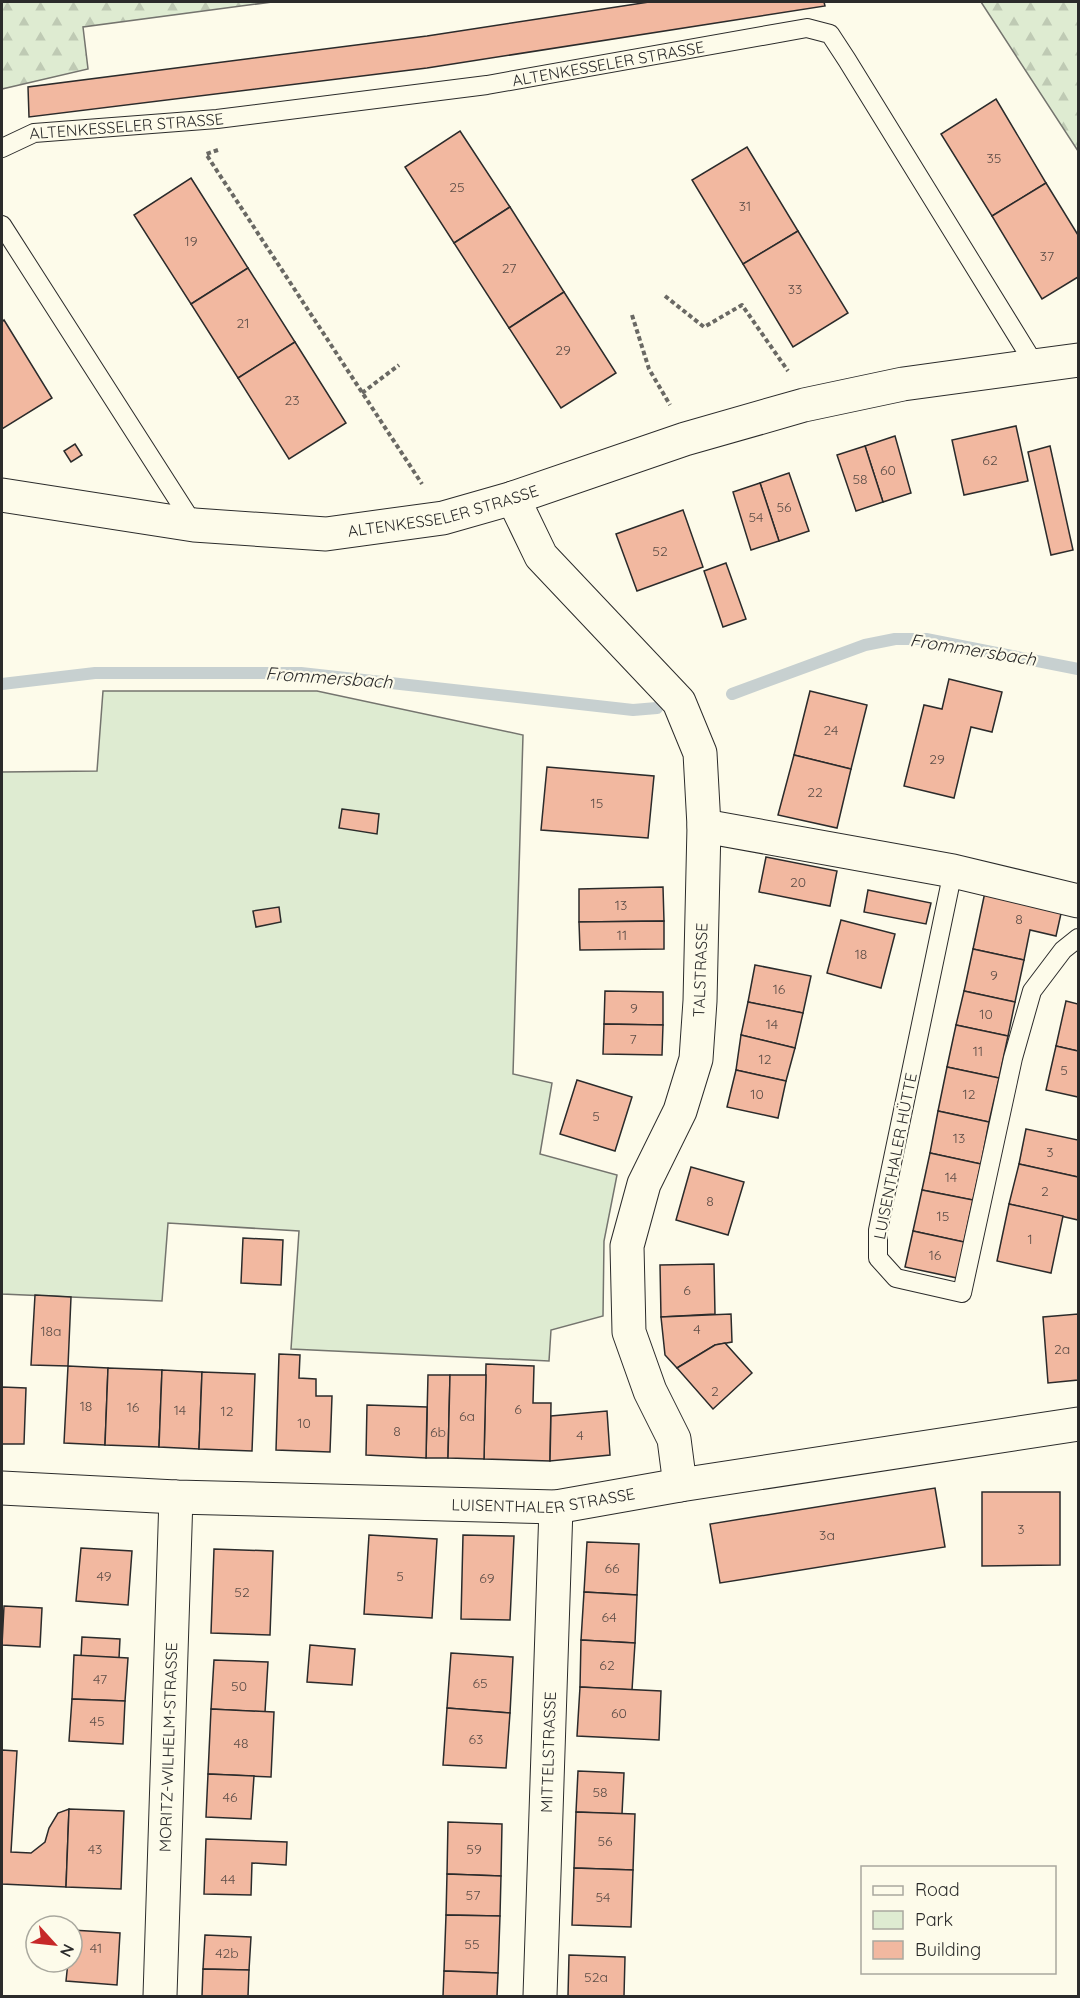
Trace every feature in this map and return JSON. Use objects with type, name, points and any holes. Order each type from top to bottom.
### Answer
[{"type":"street","name":"ALTENKESSELER STRASSE","points":[[2,495],[194,525],[326,534],[443,518],[513,498],[685,439],[804,405],[903,384],[1078,360]]},
{"type":"street","name":"TALSTRASSE","points":[[513,498],[541,556],[679,702],[700,753],[704,826],[700,1001],[696,1059],[680,1111],[644,1184],[627,1246],[629,1332],[650,1391],[674,1439],[680,1485]]},
{"type":"street","points":[[704,826],[953,871],[1078,901]]},
{"type":"street","name":"LUISENTHALER STRASSE","points":[[2,1488],[176,1497],[556,1508],[680,1485],[1078,1424]]},
{"type":"street","name":"MORITZ-WILHELM-STRASSE","points":[[160,1996],[176,1497]]},
{"type":"street","name":"MITTELSTRASSE","points":[[540,1996],[556,1508]]},
{"type":"lane","name":"ALTENKESSELER STRASSE","points":[[2,148],[34,133],[217,119],[487,85],[807,28],[830,34],[1035,365]]},
{"type":"lane","points":[[2,225],[194,525]]},
{"type":"lane","name":"LUISENTHALER HÜTTE","points":[[953,871],[878,1230],[878,1258],[896,1278],[963,1293],[1013,1058],[1032,991],[1062,950],[1078,938]]},
{"type":"path","points":[[224,148],[206,154],[425,489]]},
{"type":"path","points":[[665,296],[704,327],[742,306],[790,373]]},
{"type":"path","points":[[632,315],[649,369],[665,395]]},
{"type":"path","points":[[362,393],[399,365]]},
{"type":"green space","points":[[2,2],[272,2],[83,27],[88,69],[2,89]]},
{"type":"green space","points":[[981,2],[1078,2],[1078,151]]},
{"type":"green space","points":[[103,691],[317,691],[523,735],[513,1074],[552,1083],[540,1154],[617,1175],[604,1241],[603,1316],[551,1330],[549,1361],[291,1349],[299,1231],[168,1223],[162,1301],[2,1294],[2,772],[97,771]]},
{"type":"building","points":[[649,2],[824,2],[825,6],[427,68],[29,117],[28,87],[427,36]]},
{"type":"building","points":[[996,99],[1046,183],[992,216],[941,134]]},
{"type":"building","points":[[460,131],[510,207],[454,243],[405,167]]},
{"type":"building","points":[[747,147],[798,231],[743,264],[692,180]]},
{"type":"building","points":[[191,178],[248,268],[191,304],[134,215]]},
{"type":"building","points":[[1046,183],[1078,235],[1078,277],[1042,299],[992,216]]},
{"type":"building","points":[[510,207],[564,292],[509,328],[454,243]]},
{"type":"building","points":[[798,231],[848,313],[793,347],[743,264]]},
{"type":"building","points":[[248,268],[295,342],[238,378],[191,304]]},
{"type":"building","points":[[564,292],[616,373],[561,408],[509,328]]},
{"type":"building","points":[[4,320],[52,398],[2,429],[2,322]]},
{"type":"building","points":[[295,342],[346,423],[289,459],[238,378]]},
{"type":"building","points":[[1016,426],[1028,481],[964,495],[952,440]]},
{"type":"building","points":[[895,436],[911,493],[883,502],[865,446]]},
{"type":"building","points":[[75,444],[82,455],[71,462],[64,451]]},
{"type":"building","points":[[865,446],[883,502],[856,511],[837,455]]},
{"type":"building","points":[[1050,446],[1073,550],[1051,555],[1028,452]]},
{"type":"building","points":[[789,473],[809,531],[779,541],[760,483]]},
{"type":"building","points":[[760,483],[779,541],[751,550],[733,492]]},
{"type":"building","points":[[683,510],[703,567],[637,591],[616,534]]},
{"type":"building","points":[[726,563],[746,619],[723,627],[704,571]]},
{"type":"building","points":[[949,679],[1002,692],[992,732],[971,727],[954,798],[904,786],[924,705],[942,709]]},
{"type":"building","points":[[810,691],[867,705],[851,769],[794,755]]},
{"type":"building","points":[[794,755],[851,769],[837,828],[778,815]]},
{"type":"building","points":[[547,767],[654,776],[648,838],[541,830]]},
{"type":"building","points":[[342,809],[379,814],[377,834],[339,828]]},
{"type":"building","points":[[766,857],[837,871],[830,906],[759,892]]},
{"type":"building","points":[[663,887],[664,921],[579,922],[579,889]]},
{"type":"building","points":[[868,890],[931,903],[926,924],[864,912]]},
{"type":"building","points":[[985,892],[1062,909],[1056,936],[1030,930],[1024,960],[973,949]]},
{"type":"building","points":[[279,907],[281,922],[256,927],[253,911]]},
{"type":"building","points":[[841,920],[895,934],[881,988],[827,973]]},
{"type":"building","points":[[664,921],[664,949],[580,950],[579,922]]},
{"type":"building","points":[[973,949],[1024,960],[1015,1002],[964,991]]},
{"type":"building","points":[[755,965],[811,976],[803,1013],[748,1002]]},
{"type":"building","points":[[605,991],[663,992],[663,1025],[604,1024]]},
{"type":"building","points":[[964,991],[1015,1002],[1008,1036],[956,1025]]},
{"type":"building","points":[[1066,1001],[1078,1004],[1078,1051],[1056,1046]]},
{"type":"building","points":[[748,1002],[803,1013],[795,1048],[741,1035]]},
{"type":"building","points":[[604,1024],[663,1025],[662,1055],[603,1054]]},
{"type":"building","points":[[956,1025],[1008,1036],[999,1078],[947,1067]]},
{"type":"building","points":[[741,1035],[795,1048],[786,1081],[736,1070]]},
{"type":"building","points":[[1056,1046],[1078,1051],[1078,1097],[1046,1090]]},
{"type":"building","points":[[947,1067],[999,1078],[989,1122],[938,1111]]},
{"type":"building","points":[[736,1070],[786,1081],[778,1118],[727,1107]]},
{"type":"building","points":[[577,1080],[632,1097],[615,1151],[560,1134]]},
{"type":"building","points":[[938,1111],[989,1122],[981,1164],[930,1153]]},
{"type":"building","points":[[1026,1129],[1078,1140],[1078,1177],[1019,1164]]},
{"type":"building","points":[[930,1153],[981,1164],[973,1200],[922,1190]]},
{"type":"building","points":[[1019,1164],[1078,1177],[1078,1220],[1009,1204]]},
{"type":"building","points":[[691,1167],[744,1182],[728,1235],[676,1220]]},
{"type":"building","points":[[922,1190],[973,1200],[964,1242],[913,1231]]},
{"type":"building","points":[[1009,1204],[1063,1216],[1051,1273],[997,1261]]},
{"type":"building","points":[[913,1231],[964,1242],[957,1278],[905,1267]]},
{"type":"building","points":[[243,1238],[283,1240],[281,1285],[241,1283]]},
{"type":"building","points":[[714,1264],[715,1314],[661,1317],[660,1265]]},
{"type":"building","points":[[35,1295],[71,1297],[68,1366],[31,1365]]},
{"type":"building","points":[[731,1314],[732,1342],[715,1345],[677,1368],[665,1355],[661,1317]]},
{"type":"building","points":[[1078,1314],[1078,1380],[1048,1383],[1043,1317]]},
{"type":"building","points":[[725,1343],[752,1373],[713,1409],[677,1368],[715,1345]]},
{"type":"building","points":[[279,1354],[300,1355],[299,1378],[316,1379],[316,1396],[332,1396],[330,1452],[276,1450]]},
{"type":"building","points":[[486,1364],[534,1366],[533,1403],[551,1403],[550,1461],[484,1459]]},
{"type":"building","points":[[68,1366],[108,1368],[105,1445],[64,1443]]},
{"type":"building","points":[[108,1368],[162,1370],[159,1447],[105,1445]]},
{"type":"building","points":[[162,1370],[202,1372],[199,1449],[159,1447]]},
{"type":"building","points":[[202,1372],[255,1374],[252,1451],[199,1449]]},
{"type":"building","points":[[428,1375],[450,1375],[448,1458],[426,1458]]},
{"type":"building","points":[[450,1375],[486,1375],[484,1459],[448,1458]]},
{"type":"building","points":[[2,1387],[26,1388],[24,1444],[2,1444]]},
{"type":"building","points":[[367,1405],[427,1407],[426,1458],[366,1455]]},
{"type":"building","points":[[607,1411],[610,1455],[550,1461],[551,1416]]},
{"type":"building","points":[[935,1488],[945,1547],[720,1583],[710,1524]]},
{"type":"building","points":[[982,1492],[1060,1492],[1060,1565],[982,1566]]},
{"type":"building","points":[[369,1535],[437,1539],[432,1618],[364,1614]]},
{"type":"building","points":[[463,1535],[514,1536],[510,1620],[461,1619]]},
{"type":"building","points":[[587,1542],[639,1544],[637,1595],[584,1592]]},
{"type":"building","points":[[81,1548],[132,1551],[128,1605],[76,1601]]},
{"type":"building","points":[[214,1549],[273,1551],[270,1635],[211,1633]]},
{"type":"building","points":[[584,1592],[637,1595],[635,1643],[581,1640]]},
{"type":"building","points":[[4,1606],[42,1608],[40,1647],[2,1645]]},
{"type":"building","points":[[82,1637],[120,1639],[119,1658],[81,1656]]},
{"type":"building","points":[[581,1640],[635,1643],[632,1690],[580,1687]]},
{"type":"building","points":[[310,1645],[355,1649],[352,1685],[307,1682]]},
{"type":"building","points":[[451,1653],[513,1657],[510,1713],[447,1708]]},
{"type":"building","points":[[74,1655],[128,1658],[125,1701],[72,1699]]},
{"type":"building","points":[[214,1660],[268,1662],[265,1712],[211,1709]]},
{"type":"building","points":[[580,1687],[661,1691],[659,1740],[577,1736]]},
{"type":"building","points":[[72,1699],[125,1701],[123,1744],[69,1741]]},
{"type":"building","points":[[447,1708],[510,1713],[506,1768],[443,1765]]},
{"type":"building","points":[[211,1709],[274,1712],[271,1777],[208,1774]]},
{"type":"building","points":[[2,1750],[17,1751],[11,1852],[31,1853],[45,1842],[49,1828],[58,1813],[69,1809],[66,1887],[2,1884]]},
{"type":"building","points":[[578,1771],[624,1773],[622,1814],[576,1812]]},
{"type":"building","points":[[208,1774],[254,1776],[251,1819],[206,1817]]},
{"type":"building","points":[[69,1809],[124,1811],[121,1889],[66,1887]]},
{"type":"building","points":[[576,1812],[635,1814],[633,1870],[574,1868]]},
{"type":"building","points":[[448,1822],[502,1824],[501,1876],[447,1874]]},
{"type":"building","points":[[206,1839],[287,1842],[286,1865],[252,1863],[251,1895],[204,1894]]},
{"type":"building","points":[[574,1868],[633,1870],[631,1927],[572,1925]]},
{"type":"building","points":[[447,1874],[501,1876],[500,1916],[446,1915]]},
{"type":"building","points":[[446,1915],[500,1916],[498,1973],[444,1971]]},
{"type":"building","points":[[84,1931],[120,1933],[117,1985],[66,1981],[67,1974],[84,1974]]},
{"type":"building","points":[[205,1935],[251,1937],[249,1970],[203,1969]]},
{"type":"building","points":[[569,1955],[625,1957],[624,1996],[568,1996]]},
{"type":"building","points":[[203,1969],[249,1970],[248,1996],[202,1996]]},
{"type":"building","points":[[444,1971],[498,1973],[497,1996],[443,1996]]},
{"type":"waterway","name":"Frommersbach","points":[[732,694],[865,645],[895,639],[926,639],[1078,669]]},
{"type":"waterway","name":"Frommersbach","points":[[2,684],[95,673],[301,673],[633,710],[657,708]]}]
